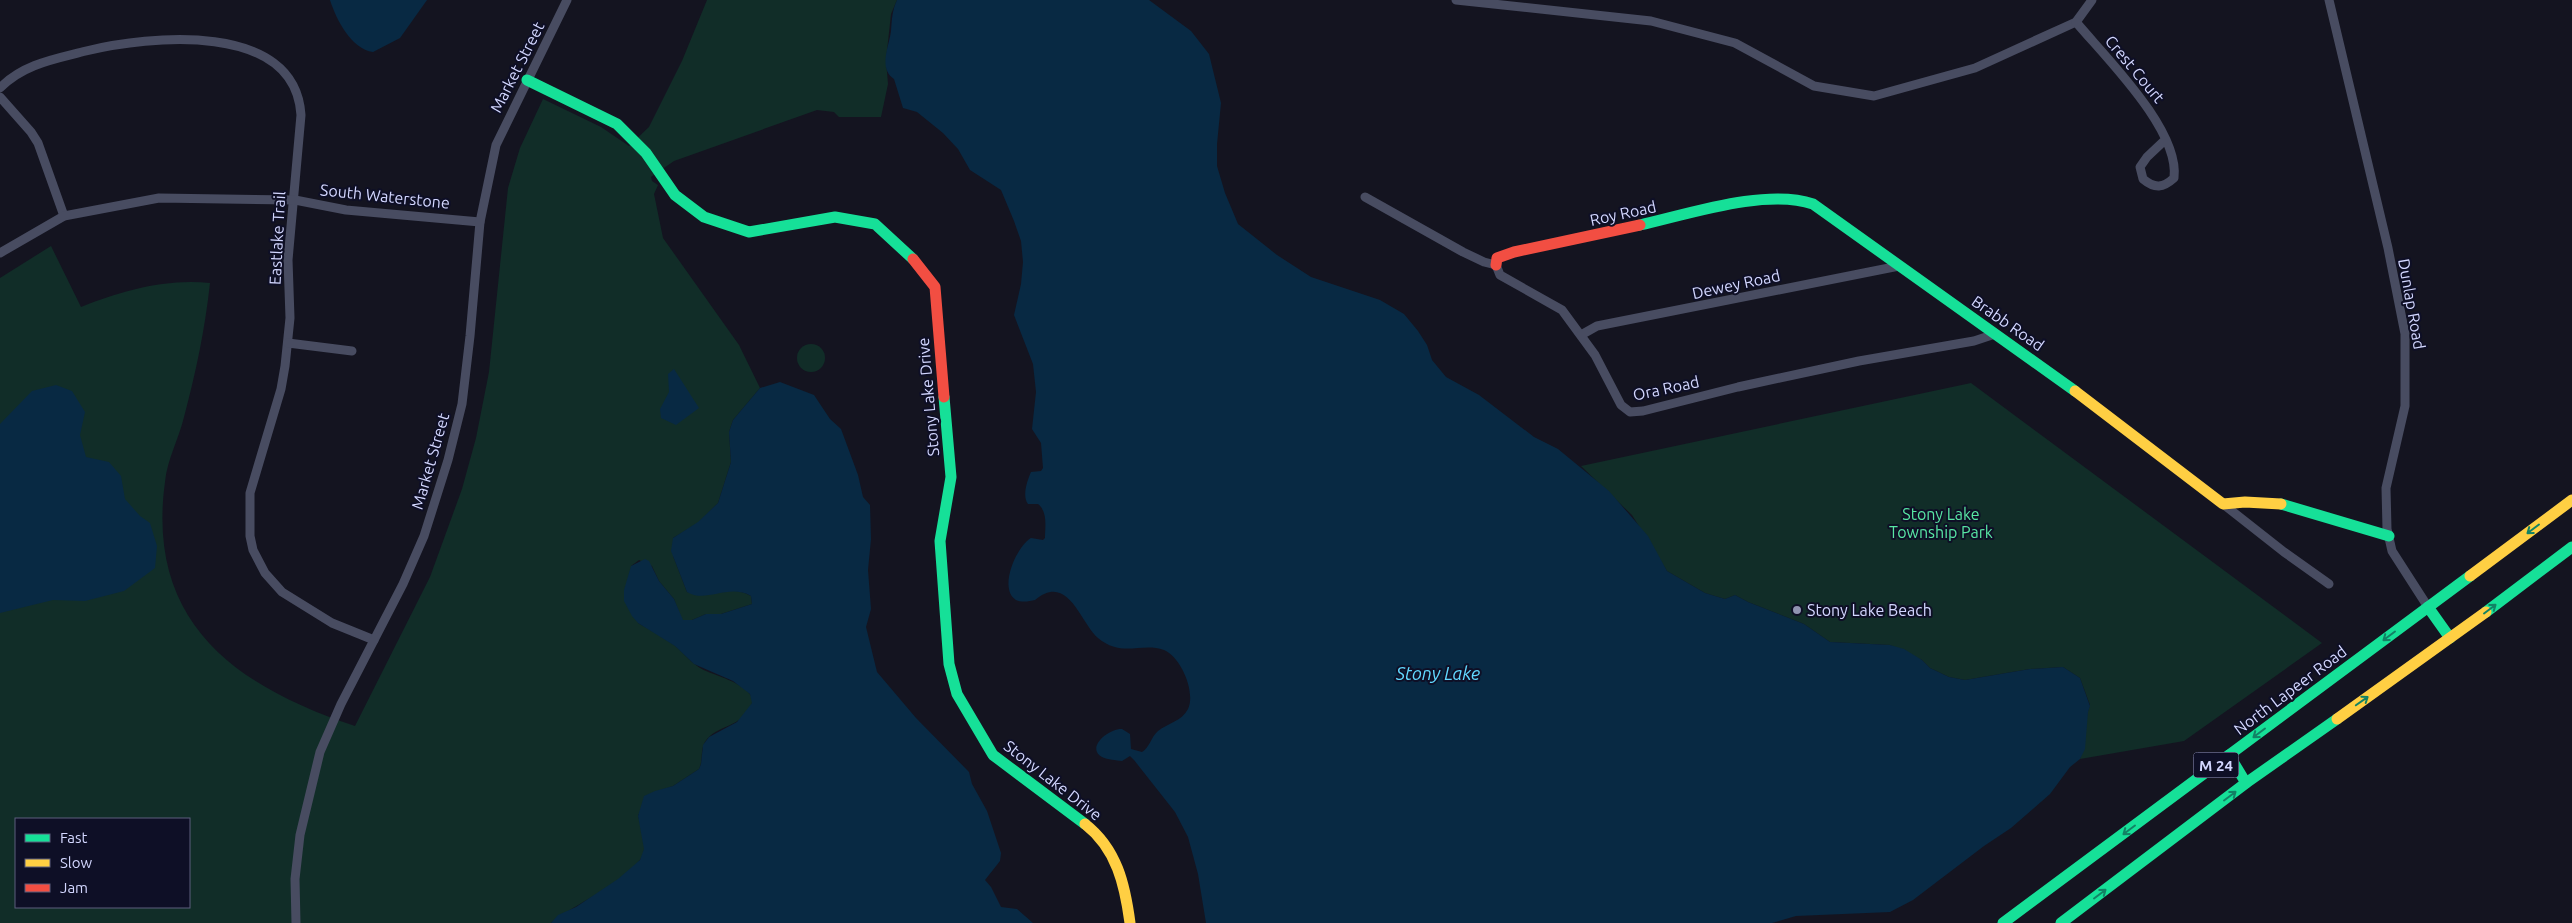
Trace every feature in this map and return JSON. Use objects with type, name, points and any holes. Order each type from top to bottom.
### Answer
[{"type":"street","name":"Market Street","points":[[296,923],[296,859],[309,793],[320,752],[341,704],[424,536],[448,460],[462,404],[480,222],[496,145],[566,0]]},
{"type":"street","points":[[1456,0],[1651,20],[1735,43],[1814,86],[1874,96],[1974,68],[2076,22],[2092,0]]},
{"type":"street","name":"Dunlap Road","points":[[2329,0],[2388,248],[2405,334],[2405,406],[2386,488],[2389,536],[2392,551],[2403,571],[2428,607]]},
{"type":"street","name":"Crest Court","points":[[2076,22],[2154,116],[2165,140],[2175,166],[2174,178],[2164,186],[2155,187],[2143,179],[2140,167],[2147,157],[2165,140]]},
{"type":"street","name":"Eastlake Trail","points":[[0,88],[21,71],[34,65],[130,42],[177,39],[238,46],[254,53],[281,70],[290,80],[299,100],[301,115],[295,200],[288,260],[288,343],[281,389],[250,493],[250,536],[253,550],[266,573],[282,592],[332,623],[374,640]]},
{"type":"street","name":"Stony Lake Drive","points":[[527,80],[617,124],[646,153],[675,195],[704,217],[749,232],[835,218],[875,224],[905,250],[935,287],[952,478],[940,541],[949,664],[957,694],[993,755],[1088,826],[1114,857],[1126,890],[1130,923]]},
{"type":"street","points":[[0,97],[31,132],[38,144],[64,216]]},
{"type":"street","name":"Ora Road","points":[[1365,197],[1464,252],[1484,262],[1496,265],[1500,275],[1522,290],[1562,310],[1595,355],[1621,405],[1630,412],[1643,411],[1859,361],[1974,341],[1995,334]]},
{"type":"street","name":"Brabb Road","points":[[1763,198],[1791,197],[1820,207],[1899,266],[2067,385],[2330,584]]},
{"type":"street","name":"South Waterstone","points":[[0,253],[64,216],[159,198],[295,200],[346,210],[480,222]]},
{"type":"street","name":"Roy Road","points":[[1496,265],[1497,258],[1514,252],[1763,198]]},
{"type":"street","name":"Dewey Road","points":[[1581,335],[1597,326],[1899,266]]},
{"type":"street","points":[[288,343],[352,351]]},
{"type":"street","name":"North Lapeer Road","points":[[2003,923],[2572,500]]},
{"type":"street","points":[[2223,504],[2239,501],[2272,501],[2297,506],[2350,526],[2389,536]]},
{"type":"street","name":"M 24","points":[[2061,923],[2246,783],[2450,638],[2572,547]]},
{"type":"street","points":[[2428,607],[2450,638]]},
{"type":"street","points":[[2229,755],[2246,783]]},
{"type":"green space","points":[[707,0],[897,0],[891,14],[886,60],[888,84],[881,117],[839,117],[834,112],[817,110],[674,161],[651,177],[652,181],[658,185],[654,194],[663,238],[739,345],[760,388],[733,420],[729,432],[731,462],[718,503],[698,523],[673,538],[673,556],[687,592],[704,594],[727,591],[743,592],[751,596],[752,604],[721,614],[706,614],[692,620],[682,620],[674,599],[659,581],[652,566],[639,560],[631,566],[638,623],[674,645],[700,668],[743,688],[753,699],[750,708],[740,720],[719,730],[707,739],[703,746],[699,769],[673,786],[661,790],[638,815],[644,837],[644,850],[640,860],[631,870],[604,890],[551,923],[0,923],[0,278],[51,246],[81,307],[144,287],[177,282],[210,283],[206,317],[196,367],[182,425],[168,466],[165,482],[163,531],[170,573],[185,610],[208,641],[237,668],[272,691],[311,710],[355,726],[430,577],[462,489],[476,438],[489,372],[508,188],[520,148],[543,99],[601,127],[629,146],[649,127],[682,61]]},
{"type":"green space","points":[[811,344],[821,348],[825,358],[821,368],[811,372],[801,368],[797,358],[801,348]]},
{"type":"green space","name":"Stony Lake Township Park","points":[[1971,383],[2322,643],[2184,741],[2080,759],[2084,746],[2090,705],[2080,678],[2063,667],[2030,669],[1965,680],[1949,677],[1930,668],[1922,660],[1890,645],[1830,642],[1804,624],[1735,595],[1725,599],[1705,593],[1667,571],[1632,515],[1581,466]]},
{"type":"water","points":[[330,0],[427,0],[400,38],[373,52],[365,50],[351,39],[340,24]]},
{"type":"water","name":"Stony Lake","points":[[897,0],[1149,0],[1191,31],[1209,54],[1221,103],[1217,166],[1225,193],[1238,224],[1277,255],[1311,277],[1380,300],[1404,314],[1427,345],[1432,360],[1446,377],[1479,395],[1534,437],[1558,449],[1609,491],[1648,536],[1667,571],[1705,593],[1725,599],[1735,595],[1804,624],[1830,642],[1890,645],[1904,649],[1922,660],[1930,668],[1949,677],[1965,680],[2030,669],[2063,667],[2080,678],[2090,706],[2085,749],[2080,759],[2070,767],[2050,794],[2011,828],[1913,900],[1890,912],[1796,916],[1772,923],[1206,923],[1198,874],[1188,837],[1175,812],[1130,756],[1122,761],[1107,759],[1097,753],[1096,748],[1101,739],[1106,735],[1122,729],[1130,734],[1131,749],[1142,752],[1158,731],[1179,719],[1188,709],[1190,702],[1188,685],[1181,667],[1164,650],[1156,648],[1123,648],[1107,644],[1091,631],[1072,603],[1065,596],[1056,592],[1046,593],[1035,600],[1026,602],[1016,600],[1011,595],[1009,578],[1011,568],[1020,550],[1031,538],[1043,540],[1045,538],[1045,515],[1038,504],[1028,504],[1025,497],[1031,472],[1041,471],[1043,468],[1041,443],[1032,429],[1036,392],[1033,364],[1014,315],[1021,284],[1023,262],[1021,241],[1001,190],[970,170],[958,149],[943,133],[917,112],[903,108],[894,79],[886,69],[885,63]]},
{"type":"water","points":[[674,369],[699,408],[676,425],[661,418],[660,409],[669,392],[668,374]]},
{"type":"water","points":[[780,382],[814,395],[830,419],[841,429],[858,475],[863,497],[870,505],[871,539],[868,570],[871,609],[866,627],[877,672],[916,718],[969,772],[972,784],[987,811],[1001,853],[1000,861],[985,880],[991,887],[1001,907],[1017,909],[1033,923],[551,923],[558,915],[576,907],[618,879],[640,860],[644,849],[638,816],[644,796],[673,786],[699,769],[703,745],[709,737],[737,722],[752,703],[750,694],[733,681],[694,664],[675,646],[638,623],[624,601],[624,590],[631,566],[645,559],[649,561],[659,581],[674,599],[683,620],[692,620],[706,614],[721,614],[752,604],[751,596],[742,593],[726,592],[702,596],[687,592],[671,551],[673,538],[698,522],[718,503],[731,462],[729,432],[733,420],[760,388]]},
{"type":"water","points":[[56,385],[72,391],[85,412],[80,435],[86,457],[109,462],[121,476],[125,499],[140,516],[150,523],[157,546],[155,568],[124,591],[85,601],[53,600],[0,613],[0,424],[32,391]]},
{"type":"traffic: fast","points":[[527,80],[617,124],[646,153],[675,195],[704,217],[749,232],[835,217],[875,224],[913,259]]},
{"type":"traffic: fast","points":[[1640,225],[1727,204],[1751,201],[1794,200],[1813,204],[2075,391]]},
{"type":"traffic: fast","points":[[944,397],[951,477],[940,541],[949,664],[957,694],[993,755],[1085,824]]},
{"type":"traffic: fast","points":[[2281,504],[2389,536]]},
{"type":"traffic: fast","points":[[2486,612],[2572,547]]},
{"type":"traffic: fast","points":[[2003,923],[2470,576]]},
{"type":"traffic: fast","points":[[2428,607],[2450,638]]},
{"type":"traffic: fast","points":[[2061,923],[2246,783],[2337,719]]},
{"type":"traffic: fast","points":[[2229,755],[2246,783]]},
{"type":"traffic: slow","points":[[2075,391],[2223,504],[2245,502],[2281,504]]},
{"type":"traffic: slow","points":[[2470,576],[2572,500]]},
{"type":"traffic: slow","points":[[2337,719],[2486,612]]},
{"type":"traffic: slow","points":[[1085,824],[1105,845],[1118,869],[1130,923]]},
{"type":"traffic: jam","points":[[1496,265],[1497,258],[1514,252],[1640,225]]},
{"type":"traffic: jam","points":[[913,259],[935,287],[944,397]]},
{"type":"place","name":"Stony Lake Beach","points":[[1797,610]]}]
